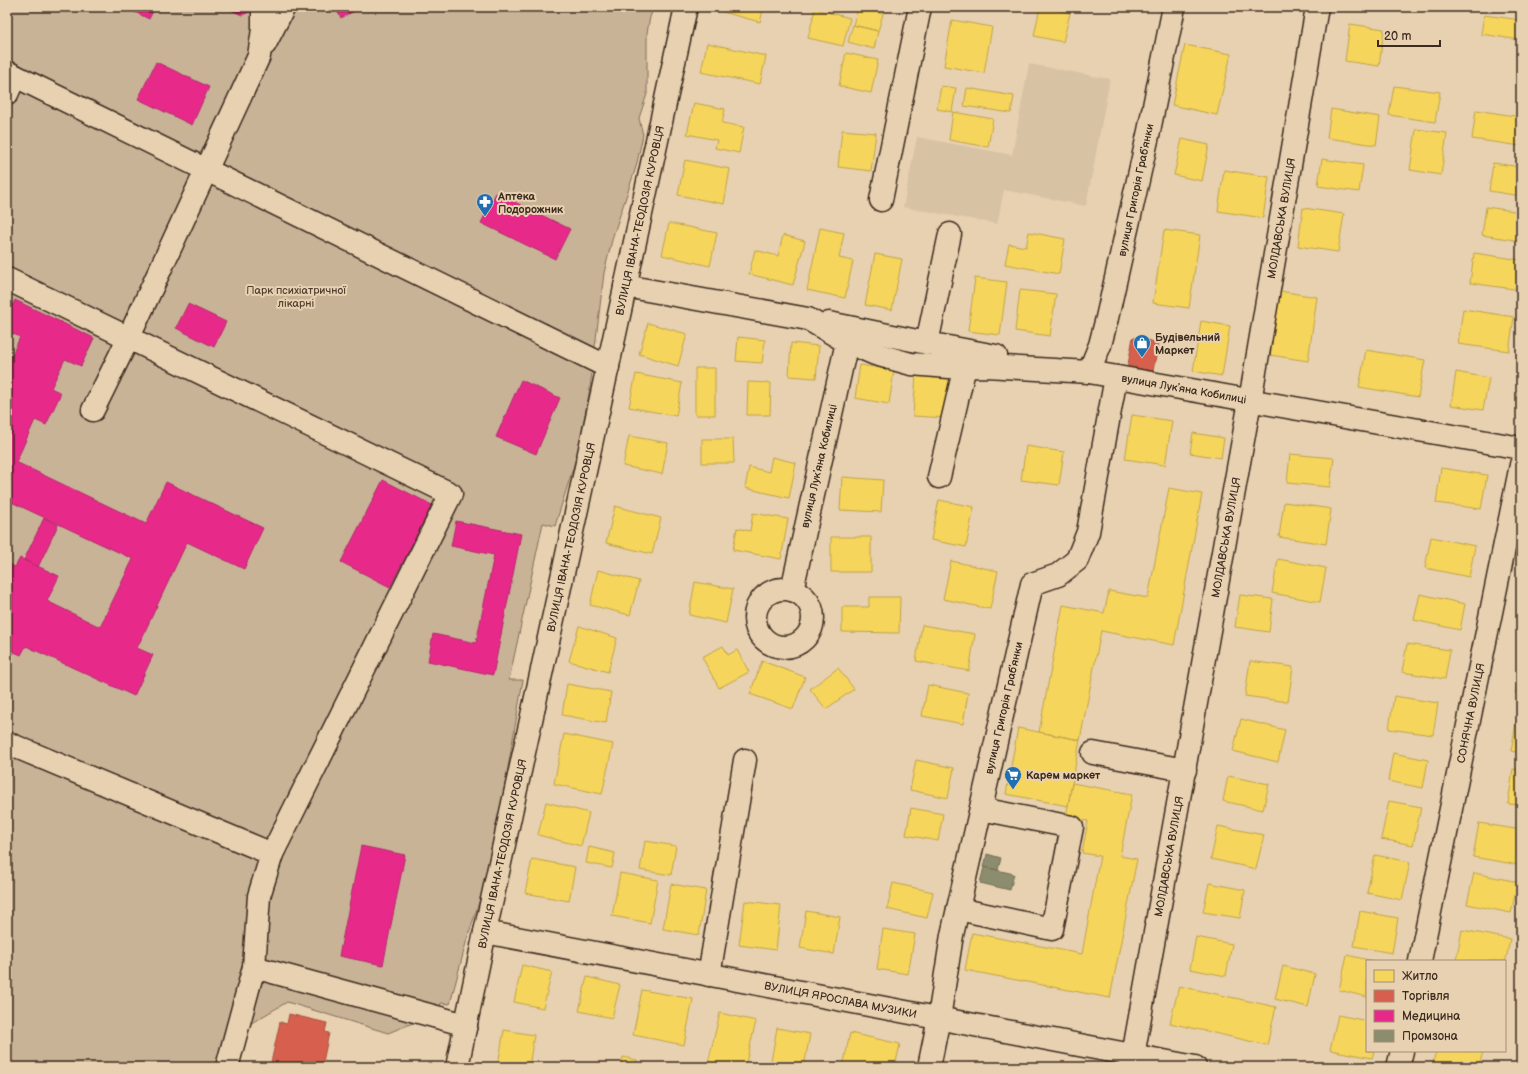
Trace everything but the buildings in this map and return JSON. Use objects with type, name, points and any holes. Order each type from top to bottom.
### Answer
[{"type":"street","points":[[259,56],[263,29],[263,7]]},
{"type":"street","points":[[93,410],[129,337],[259,56],[284,7]]},
{"type":"street","name":"ВУЛИЦЯ ІВАНА-ТЕОДОЗІЯ КУРОВЦЯ","points":[[457,1067],[686,7]]},
{"type":"street","points":[[881,200],[920,7]]},
{"type":"street","name":"вулиця Григорія Грабʼянки","points":[[1089,372],[1100,345],[1107,318],[1149,131],[1174,7]]},
{"type":"street","name":"МОЛДАВСЬКА ВУЛИЦЯ","points":[[1132,1061],[1250,401],[1317,7]]},
{"type":"street","points":[[10,81],[207,169],[608,367]]},
{"type":"street","points":[[927,343],[950,234]]},
{"type":"street","points":[[7,279],[451,494],[272,854],[259,896],[254,967],[227,1067]]},
{"type":"street","name":"вулиця Лукʼяна Кобилиці","points":[[625,286],[808,319],[847,342],[875,354],[911,364],[987,366],[1089,372],[1521,448]]},
{"type":"street","points":[[808,319],[866,332],[1066,370]]},
{"type":"street","name":"вулиця Лукʼяна Кобилиці","points":[[792,590],[847,342]]},
{"type":"street","points":[[939,478],[965,366]]},
{"type":"street","name":"вулиця Григорія Грабʼянки","points":[[929,1067],[952,935],[1032,584],[1058,575],[1077,560],[1088,532],[1116,377]]},
{"type":"street","name":"СОНЯЧНА ВУЛИЦЯ","points":[[1420,960],[1521,465]]},
{"type":"street","points":[[7,743],[272,854]]},
{"type":"street","points":[[1093,753],[1185,770]]},
{"type":"street","points":[[709,975],[745,760]]},
{"type":"street","points":[[958,909],[1052,929],[1072,827],[981,809]]},
{"type":"street","name":"ВУЛИЦЯ ЯРОСЛАВА МУЗИКИ","points":[[485,932],[938,1018],[1132,1061],[1195,1067]]},
{"type":"street","points":[[254,967],[466,1025]]},
{"type":"street","points":[[1398,1067],[1402,1052]]},
{"type":"shaded area","points":[[1029,64],[1110,79],[1086,206],[1004,190],[997,224],[903,207],[917,137],[1012,155]]},
{"type":"green space","name":"Парк психіатричної лікарні","points":[[7,7],[654,7],[650,17],[647,33],[647,94],[639,118],[643,135],[636,167],[613,236],[604,273],[590,388],[578,452],[555,526],[543,523],[509,680],[523,680],[491,866],[467,939],[450,1004],[441,1003],[438,1013],[388,1033],[287,1002],[248,1025],[236,1067],[7,1067]]},
{"type":"place","name":"Аптека Подорожник","points":[[485,217]]},
{"type":"place","name":"Будівельний Маркет","points":[[1142,358]]},
{"type":"place","name":"Карем маркет","points":[[1013,790]]}]
